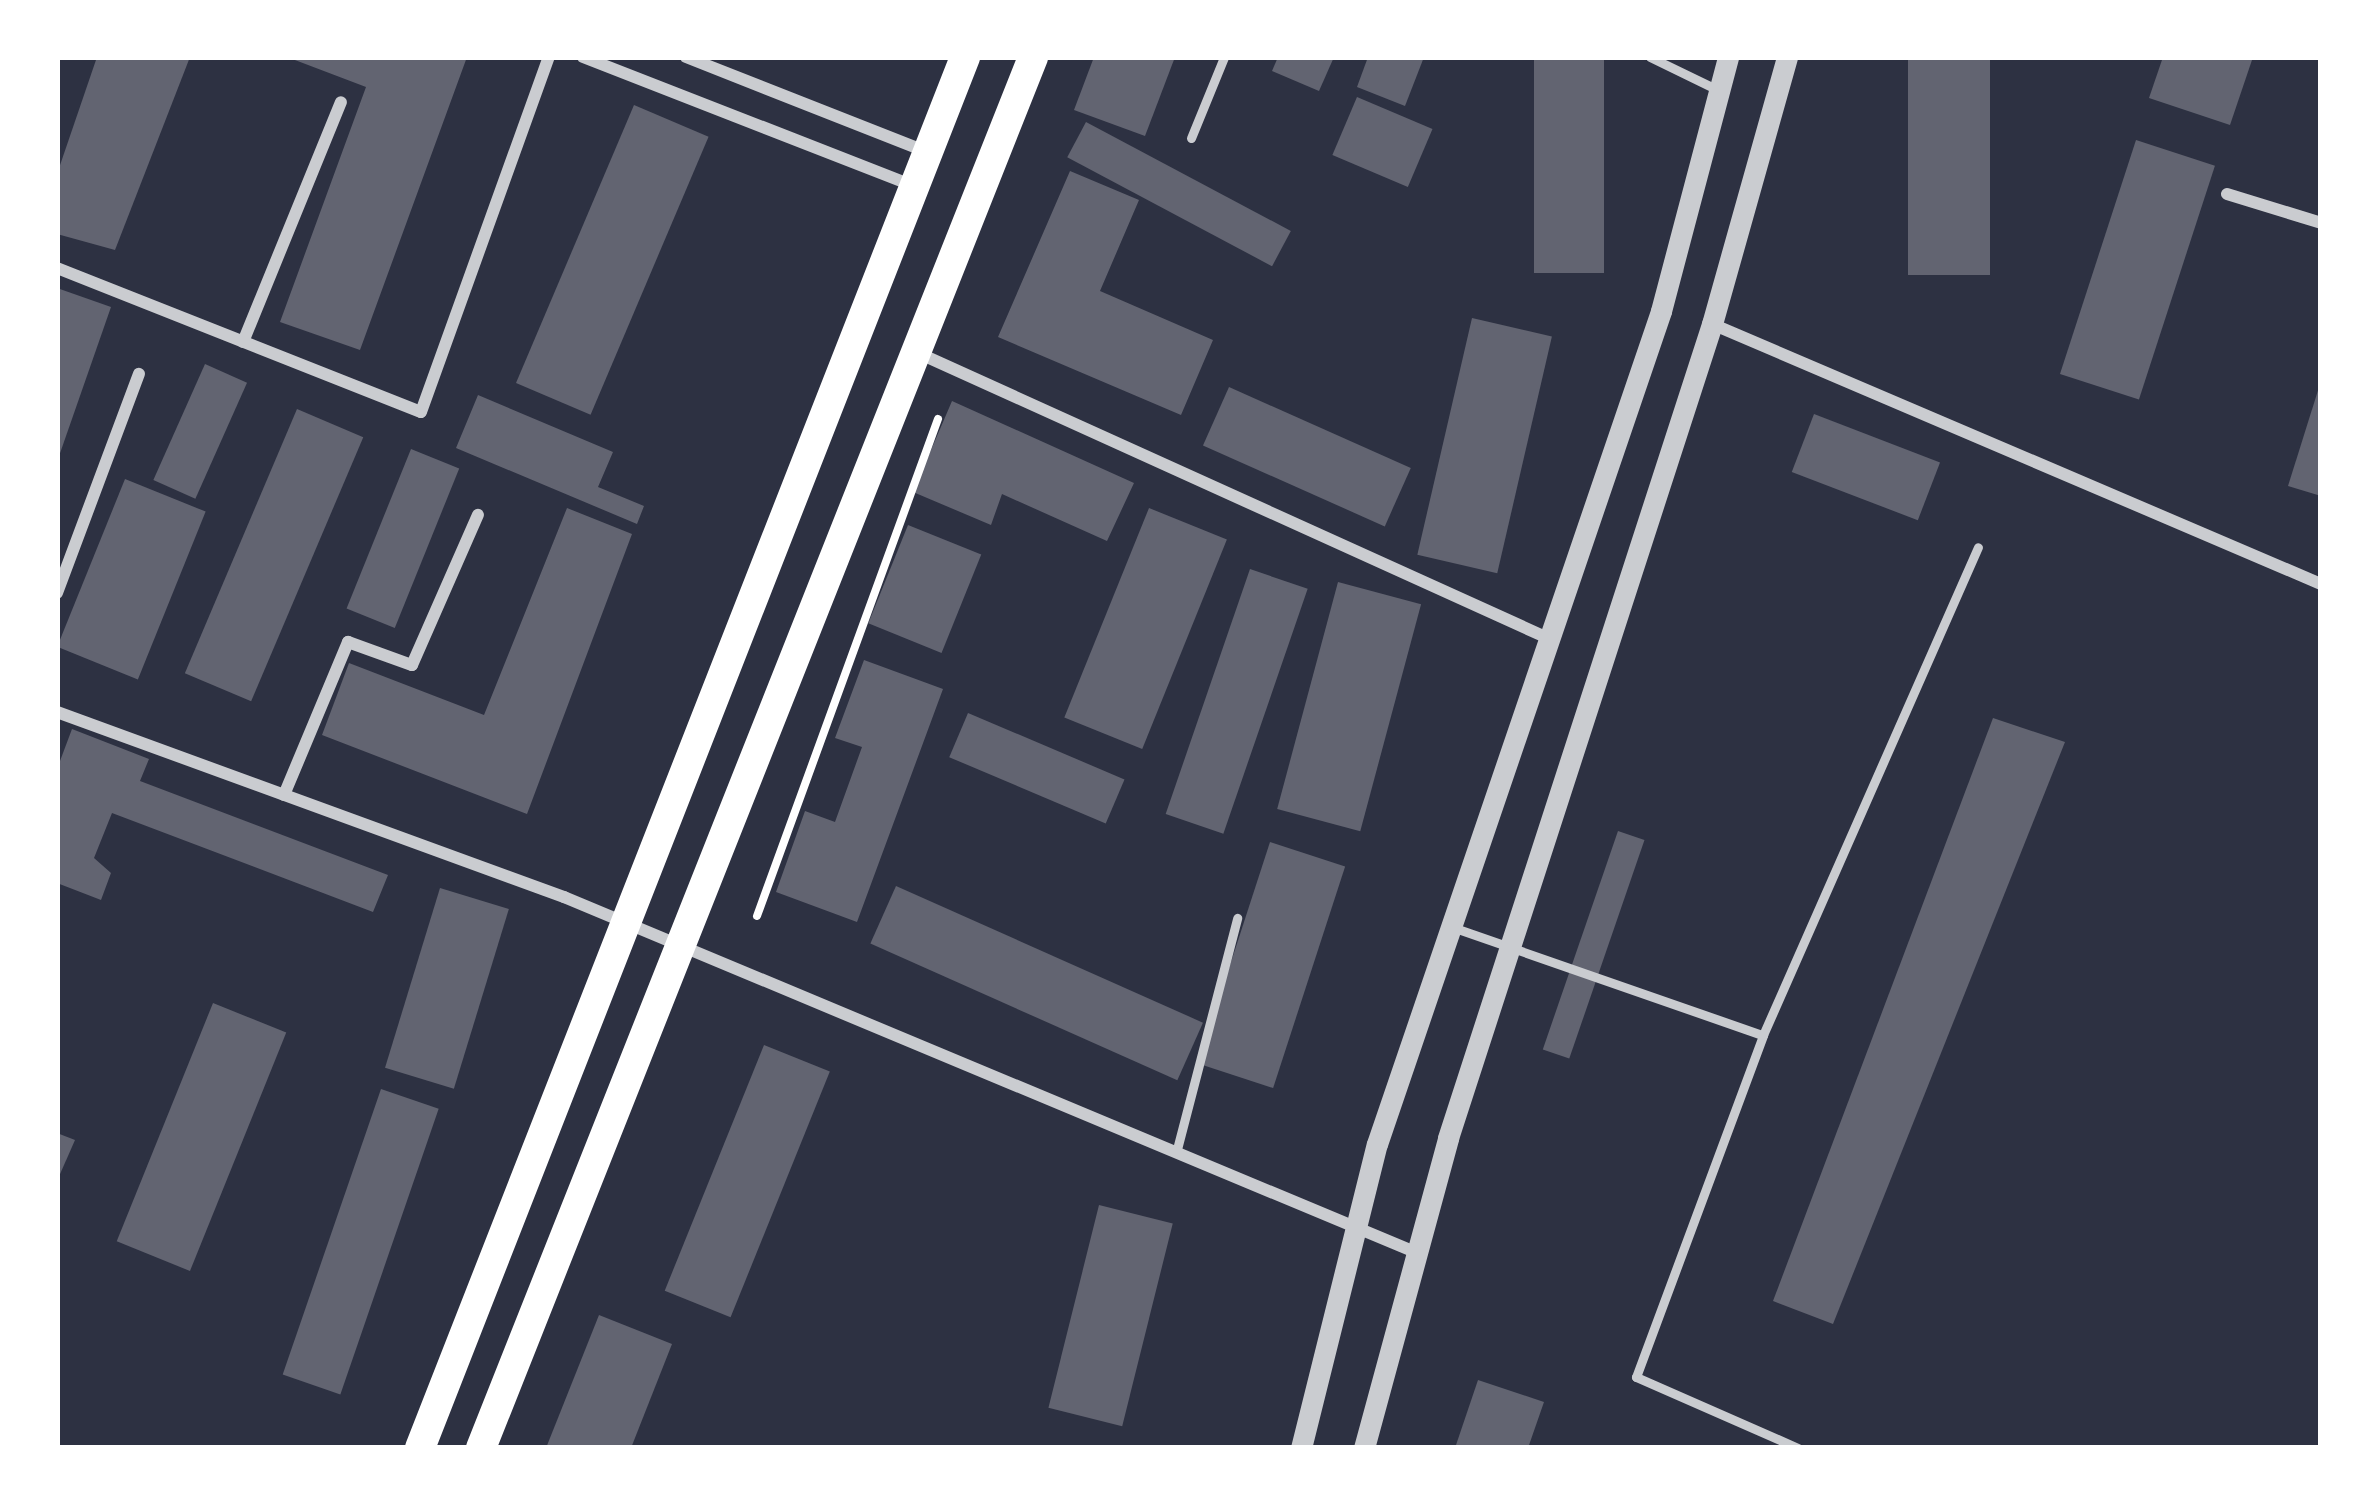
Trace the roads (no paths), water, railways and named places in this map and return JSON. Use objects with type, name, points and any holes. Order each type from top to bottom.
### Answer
[{"type":"main road","points":[[420,1448],[621,924],[965,57]]},
{"type":"main road","points":[[481,1448],[1033,57]]},
{"type":"street","points":[[57,268],[421,412],[549,57]]},
{"type":"street","points":[[583,57],[917,187]]},
{"type":"street","points":[[686,57],[928,152]]},
{"type":"street","points":[[1301,1448],[1354,1228],[1661,310],[1728,57]]},
{"type":"street","points":[[1364,1448],[1417,1253],[1510,947],[1712,324],[1787,57]]},
{"type":"street","points":[[243,341],[341,102]]},
{"type":"street","points":[[2227,194],[2321,223]]},
{"type":"street","points":[[1712,324],[2321,584]]},
{"type":"street","points":[[916,352],[1553,640]]},
{"type":"street","points":[[57,593],[139,374]]},
{"type":"street","points":[[284,795],[348,642],[412,664],[478,515]]},
{"type":"street","points":[[57,712],[680,945],[1417,1253]]},
{"type":"lane","points":[[1191,138],[1224,57]]},
{"type":"lane","points":[[1650,57],[1718,90]]},
{"type":"lane","points":[[1798,1448],[1636,1377],[1763,1035],[1978,547]]},
{"type":"lane","points":[[1176,1153],[1237,917]]},
{"type":"lane","points":[[1452,927],[1763,1035]]}]
